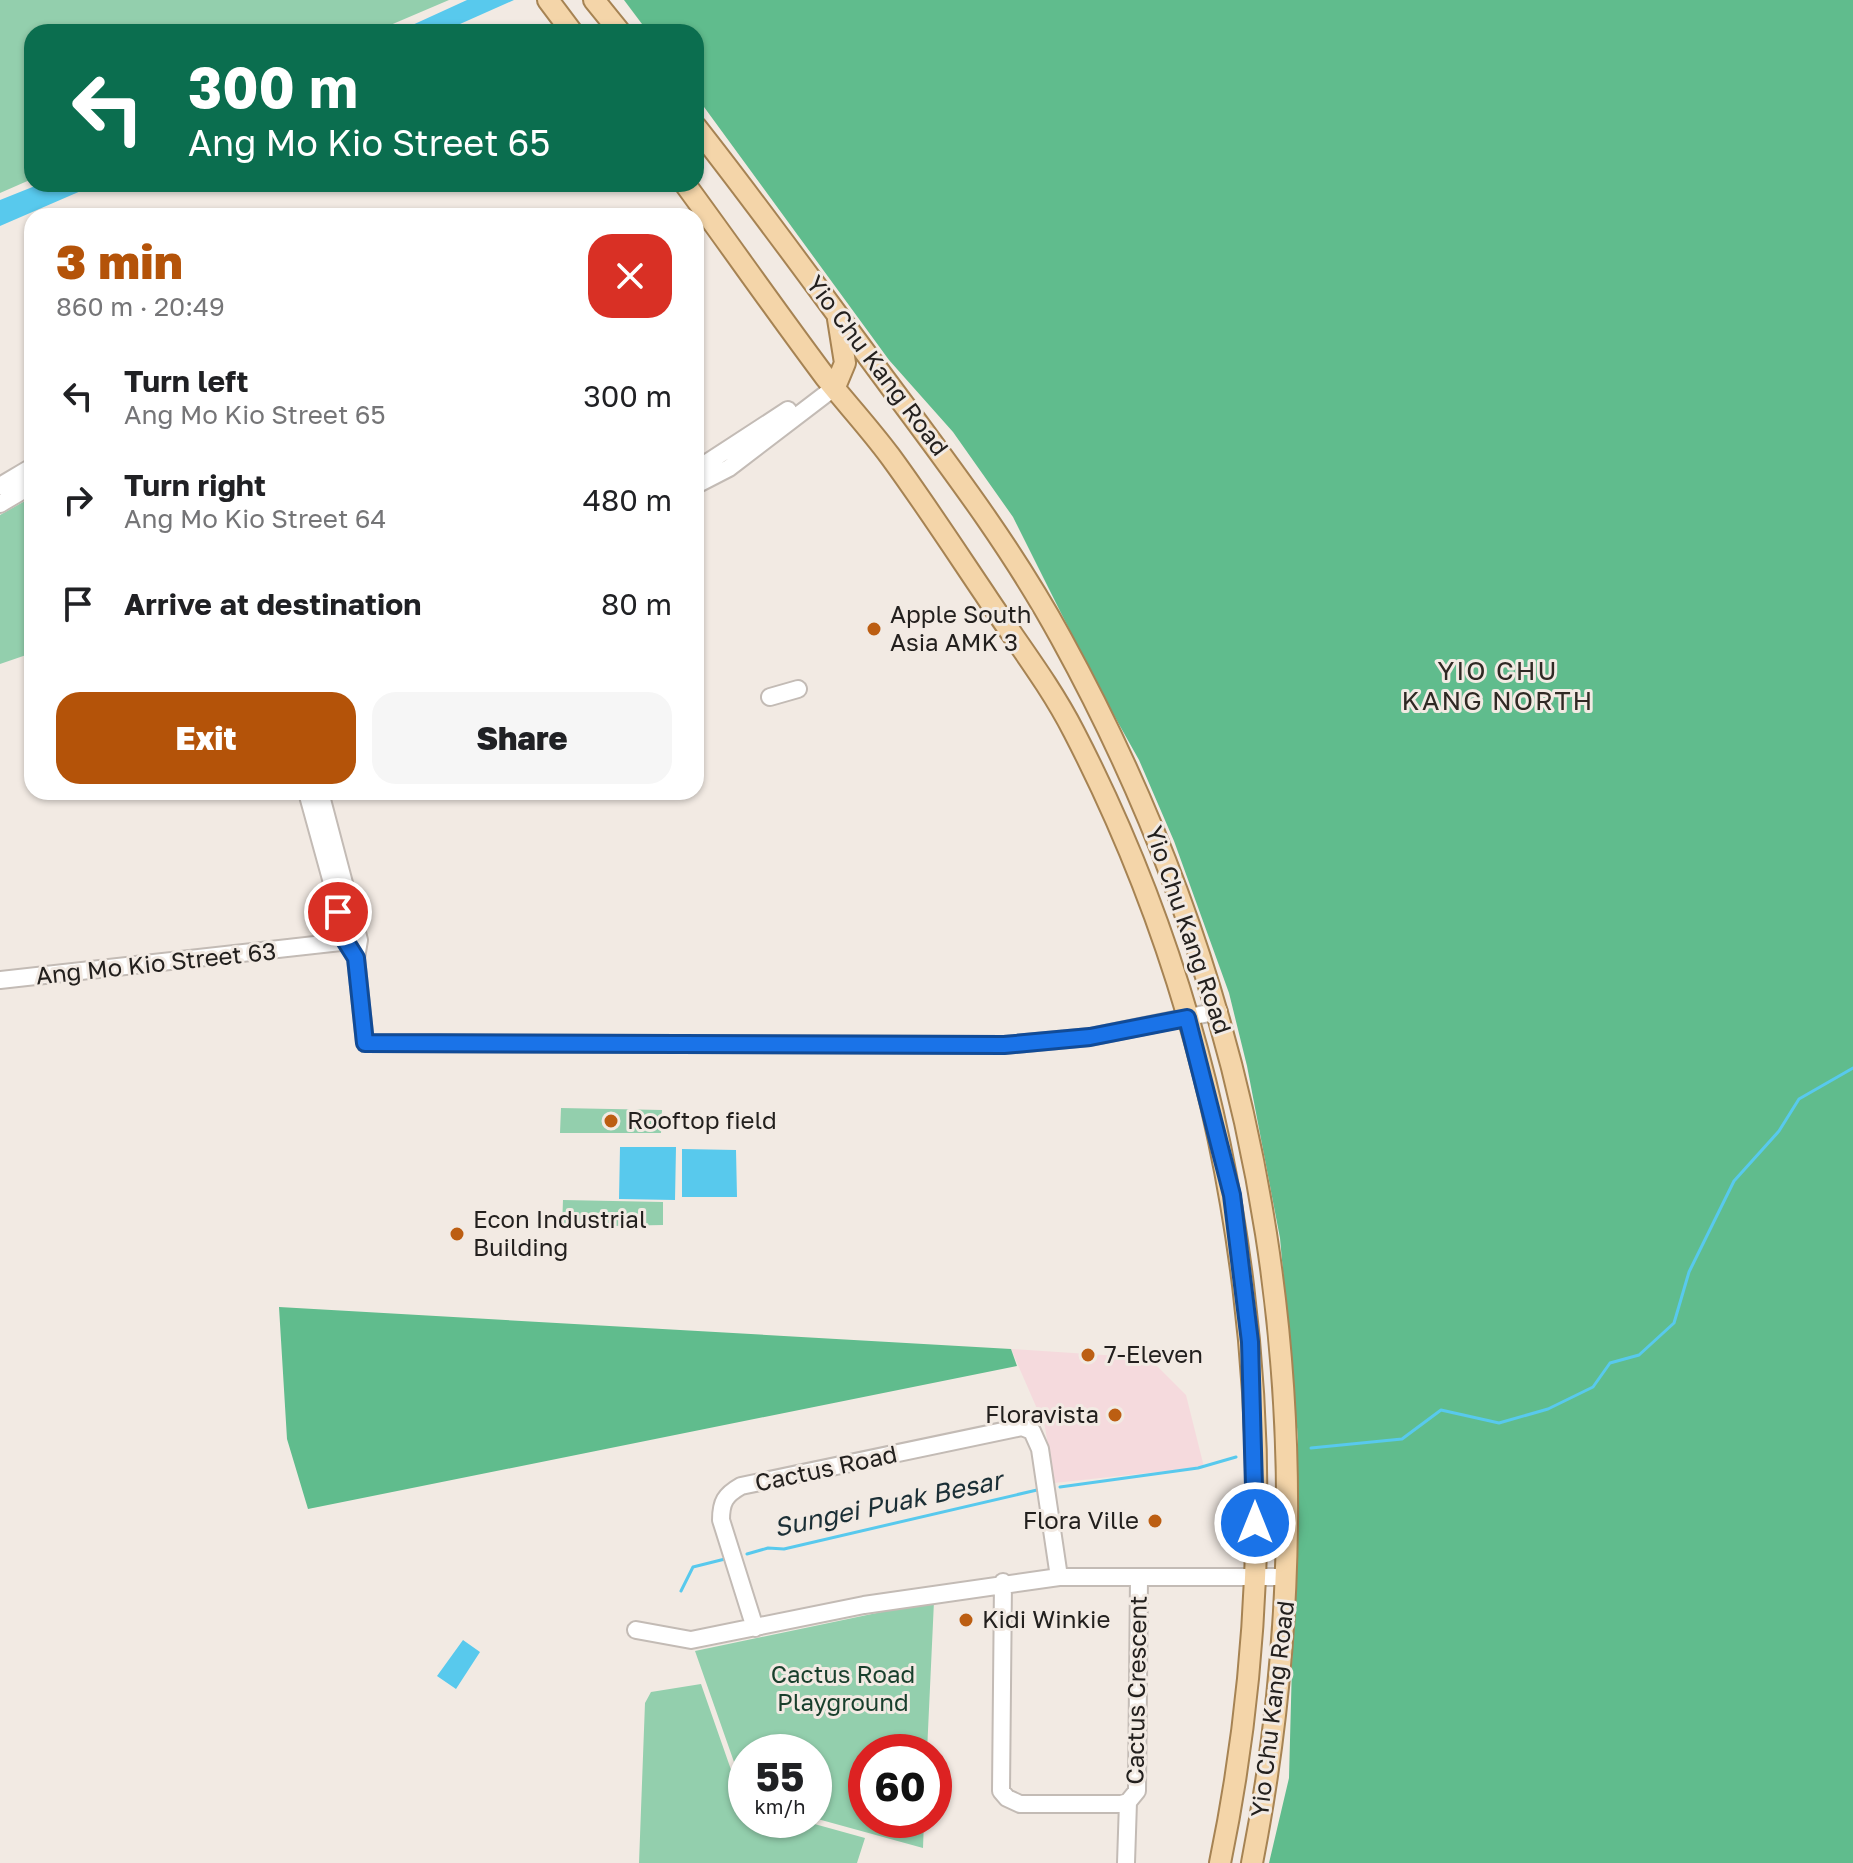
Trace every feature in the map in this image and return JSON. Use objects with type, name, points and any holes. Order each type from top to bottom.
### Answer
[{"type":"main road","points":[[594,0],[614,24]]},
{"type":"main road","points":[[552,5],[566,24]]},
{"type":"main road","name":"Yio Chu Kang Road","points":[[704,138],[836,311],[1000,536],[1073,660],[1113,736],[1171,868],[1219,1011],[1261,1190],[1277,1309],[1286,1464],[1285,1638],[1268,1777],[1252,1863]]},
{"type":"main road","name":"Yio Chu Kang Road","points":[[691,192],[703,208]]},
{"type":"main road","name":"Yio Chu Kang Road","points":[[704,209],[932,513],[1073,730],[1134,860],[1187,1018],[1232,1195],[1246,1313],[1254,1442],[1255,1577],[1231,1807],[1220,1863]]},
{"type":"main road","points":[[835,381],[845,350],[836,311]]},
{"type":"main road","points":[[835,381],[861,374],[887,382]]},
{"type":"street","points":[[704,465],[835,381]]},
{"type":"street","points":[[704,481],[729,468],[835,381]]},
{"type":"street","points":[[0,486],[24,472]]},
{"type":"street","points":[[0,504],[24,490]]},
{"type":"street","points":[[770,697],[798,689]]},
{"type":"street","points":[[309,800],[352,941]]},
{"type":"street","points":[[322,800],[356,958],[365,1043],[1004,1045],[1090,1037],[1219,1011]]},
{"type":"street","name":"Ang Mo Kio Street 63","points":[[0,980],[352,941]]},
{"type":"street","name":"Cactus Road","points":[[755,1628],[721,1520],[721,1504],[731,1492],[741,1486],[1022,1427],[1032,1431],[1040,1449],[1059,1577]]},
{"type":"street","points":[[636,1630],[691,1640],[864,1605],[1003,1582],[1059,1577],[1287,1577]]},
{"type":"street","name":"Cactus Crescent","points":[[1126,1863],[1128,1802],[1137,1791],[1139,1577]]},
{"type":"street","name":"Cactus Crescent","points":[[1003,1582],[1001,1791],[1020,1804],[1128,1802]]},
{"type":"shaded area","points":[[1011,1349],[1149,1358],[1186,1395],[1204,1467],[1054,1483],[1045,1427]]},
{"type":"green space","points":[[0,0],[449,0],[393,24],[24,24],[24,182],[0,193]]},
{"type":"green space","points":[[624,0],[1853,0],[1853,1863],[1269,1863],[1289,1778],[1298,1438],[1280,1238],[1247,1066],[1229,993],[1174,841],[1139,760],[1097,685],[1013,517],[953,432],[889,360],[704,107],[704,24],[642,24]]},
{"type":"green space","points":[[24,502],[24,656],[0,664],[0,515]]},
{"type":"green space","name":"Rooftop field","points":[[561,1108],[662,1110],[661,1133],[560,1133]]},
{"type":"green space","points":[[563,1200],[663,1202],[663,1225],[562,1227]]},
{"type":"green space","points":[[279,1307],[1011,1349],[1017,1366],[308,1509],[287,1439]]},
{"type":"green space","name":"Cactus Road Playground","points":[[934,1601],[928,1734],[848,1734],[848,1827],[832,1823],[832,1734],[728,1734],[728,1745],[695,1651]]},
{"type":"green space","points":[[701,1684],[728,1761],[728,1838],[832,1838],[832,1829],[848,1833],[848,1838],[865,1838],[857,1863],[639,1863],[645,1703],[651,1692]]},
{"type":"green space","name":"Cactus Road Playground","points":[[887,1838],[923,1838],[923,1848]]},
{"type":"water","points":[[467,0],[514,0],[460,24],[414,24]]},
{"type":"water","points":[[24,190],[79,192],[42,208],[24,208],[24,216],[0,226],[0,200]]},
{"type":"water","name":"Rooftop field","points":[[620,1147],[676,1147],[675,1200],[619,1199]]},
{"type":"water","name":"Rooftop field","points":[[682,1149],[736,1150],[737,1197],[682,1197]]},
{"type":"water","points":[[463,1640],[480,1652],[456,1689],[437,1676]]},
{"type":"waterway","name":"Sungei Puak Besar","points":[[1311,1448],[1402,1439],[1441,1410],[1499,1423],[1548,1409],[1593,1387],[1610,1363],[1639,1355],[1674,1323],[1689,1272],[1734,1181],[1779,1131],[1799,1099],[1853,1068]]},
{"type":"waterway","name":"Sungei Puak Besar","points":[[1060,1487],[1198,1468],[1236,1457]]},
{"type":"waterway","name":"Sungei Puak Besar","points":[[747,1554],[768,1548],[784,1549],[1037,1490]]},
{"type":"waterway","name":"Sungei Puak Besar","points":[[681,1591],[693,1567],[725,1559]]},
{"type":"place","name":"Apple South Asia AMK 3","points":[[874,629]]},
{"type":"place","name":"Rooftop field","points":[[611,1121]]},
{"type":"place","name":"Econ Industrial Building","points":[[457,1234]]},
{"type":"place","name":"7-Eleven","points":[[1088,1355]]},
{"type":"place","name":"Floravista","points":[[1115,1415]]},
{"type":"place","name":"Flora Ville","points":[[1155,1521]]},
{"type":"place","name":"Kidi Winkie","points":[[966,1620]]},
{"type":"district","name":"YIO CHU KANG NORTH","points":[[1498,686]]},
{"type":"route","points":[[338,912],[346,942],[356,958],[365,1043],[1004,1045],[1090,1037],[1187,1018],[1232,1195],[1250,1342],[1255,1523]]}]
